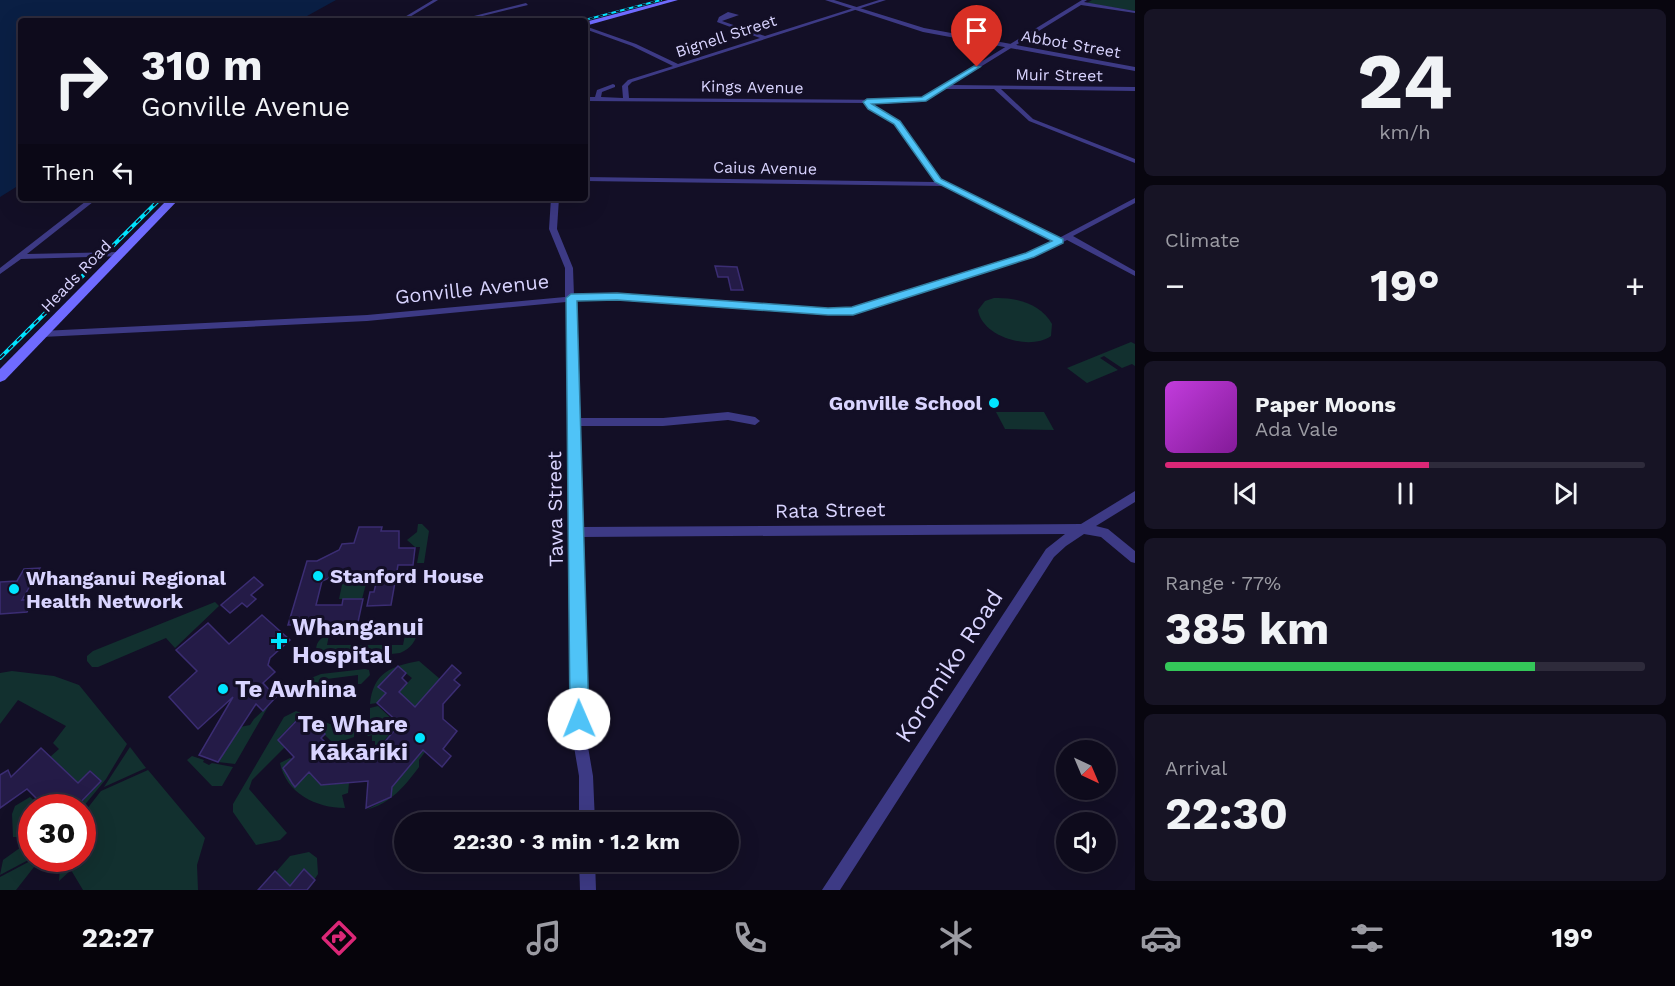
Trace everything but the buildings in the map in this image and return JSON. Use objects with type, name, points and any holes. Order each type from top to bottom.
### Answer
[{"type":"main road","points":[[588,24],[675,0]]},
{"type":"main road","name":"Heads Road","points":[[0,377],[172,201]]},
{"type":"street","points":[[405,18],[436,0]]},
{"type":"street","name":"Abbot Street","points":[[828,0],[923,30],[1135,69]]},
{"type":"street","name":"Bignell Street","points":[[626,99],[627,82],[884,0]]},
{"type":"street","points":[[946,87],[1082,2],[1135,12]]},
{"type":"street","points":[[468,18],[526,4]]},
{"type":"street","points":[[721,18],[719,21],[764,38]]},
{"type":"street","points":[[588,26],[678,66]]},
{"type":"street","points":[[598,99],[599,91],[613,86]]},
{"type":"street","name":"Muir Street","points":[[946,87],[1135,89]]},
{"type":"street","name":"Kings Avenue","points":[[588,99],[918,101],[946,87]]},
{"type":"street","points":[[996,88],[1031,120],[1135,161]]},
{"type":"street","points":[[867,102],[871,107],[897,123],[934,176],[944,184],[1135,274]]},
{"type":"street","name":"Caius Avenue","points":[[588,179],[944,184]]},
{"type":"street","name":"Gonville Avenue","points":[[42,334],[367,318],[571,298],[617,297],[828,312],[853,311],[1030,255],[1135,200]]},
{"type":"street","points":[[0,272],[89,201]]},
{"type":"street","name":"Tawa Street","points":[[555,201],[554,229],[569,268],[571,298],[580,741],[586,776],[587,812]]},
{"type":"street","points":[[20,257],[120,254]]},
{"type":"street","points":[[574,422],[663,422],[728,416],[755,421]]},
{"type":"street","name":"Koromiko Road","points":[[830,890],[1050,553],[1135,496]]},
{"type":"street","points":[[1084,529],[1104,532],[1135,558]]},
{"type":"street","name":"Rata Street","points":[[576,532],[1084,529]]},
{"type":"street","points":[[587,872],[588,890]]},
{"type":"green space","points":[[1092,0],[1135,0],[1135,11],[1087,3]]},
{"type":"green space","points":[[994,298],[1027,303],[1041,311],[1052,324],[1051,336],[1031,342],[1020,341],[1008,339],[988,328],[978,310],[985,301]]},
{"type":"green space","points":[[1131,342],[1135,344],[1135,366],[1132,364],[1122,368],[1104,356],[1100,358],[1118,370],[1087,383],[1067,368]]},
{"type":"green space","points":[[996,412],[1044,412],[1054,430],[1005,429]]},
{"type":"green space","points":[[418,524],[422,524],[429,531],[424,563],[417,563],[420,547],[415,547],[407,540],[417,532]]},
{"type":"green space","points":[[343,580],[367,580],[362,599],[339,599]]},
{"type":"green space","points":[[215,602],[219,606],[175,648],[166,638],[98,667],[92,667],[87,661],[87,656],[93,651]]},
{"type":"green space","points":[[420,620],[415,640],[400,653],[330,661],[322,660],[317,654],[318,642],[329,635],[327,645],[403,645],[405,635],[411,634],[413,623]]},
{"type":"green space","points":[[419,661],[440,679],[415,707],[399,692],[412,678],[398,667],[378,687],[386,693],[377,703],[370,704],[379,678],[400,665]]},
{"type":"green space","points":[[369,670],[370,675],[361,684],[358,684],[358,675],[319,680],[318,691],[304,687],[306,680],[321,674]]},
{"type":"green space","points":[[12,671],[54,676],[79,685],[127,744],[106,779],[94,794],[89,794],[101,781],[90,770],[78,783],[50,757],[59,749],[53,743],[66,726],[18,700],[0,724],[0,673]]},
{"type":"green space","points":[[269,705],[235,764],[218,762],[240,727],[250,725]]},
{"type":"green space","points":[[378,706],[398,725],[381,744],[375,745],[372,735],[368,736],[364,731],[365,720],[370,719],[370,708]]},
{"type":"green space","points":[[296,711],[330,724],[355,722],[354,737],[334,744],[317,727],[308,722],[305,725],[298,718],[278,739],[285,747],[252,780],[249,789],[287,833],[280,840],[256,845],[233,812],[233,804],[284,717]]},
{"type":"green space","points":[[130,747],[146,768],[104,787]]},
{"type":"green space","points":[[424,750],[419,760],[419,767],[402,788],[390,799],[366,810],[391,797],[392,785]]},
{"type":"green space","points":[[192,756],[204,760],[203,762],[209,765],[212,763],[233,767],[222,786],[212,786],[187,760]]},
{"type":"green space","points":[[292,759],[284,768],[295,787],[309,772],[321,785],[349,783],[348,793],[342,795],[345,808],[313,802],[296,790],[283,774],[280,763]]},
{"type":"green space","points":[[148,770],[205,838],[197,865],[198,890],[83,890],[72,872],[96,872],[96,797],[101,791]]},
{"type":"green space","points":[[18,804],[18,837],[13,837],[12,814]]},
{"type":"green space","points":[[18,849],[18,865],[0,875],[3,860]]},
{"type":"green space","points":[[309,852],[317,858],[318,874],[314,880],[304,869],[290,886],[276,872],[290,856]]},
{"type":"green space","points":[[18,868],[18,872],[30,872],[16,890],[0,890],[0,877]]},
{"type":"green space","points":[[60,872],[69,872],[59,881]]},
{"type":"water","points":[[0,0],[336,0],[303,18],[18,18],[18,186],[0,197]]},
{"type":"railway","points":[[588,19],[661,0]]},
{"type":"railway","points":[[0,358],[158,201]]},
{"type":"place","name":"Gonville School","points":[[994,403]]},
{"type":"place","name":"Stanford House","points":[[318,576]]},
{"type":"place","name":"Whanganui Regional Health Network","points":[[14,589]]},
{"type":"place","name":"Whanganui Hospital","points":[[279,641]]},
{"type":"place","name":"Te Awhina","points":[[223,689]]},
{"type":"place","name":"Te Whare Kākāriki","points":[[420,738]]},
{"type":"route","points":[[579,719],[571,298],[599,296],[828,312],[853,311],[1036,253],[1060,241],[938,180],[897,123],[871,107],[867,102],[923,100],[977,67]]}]
